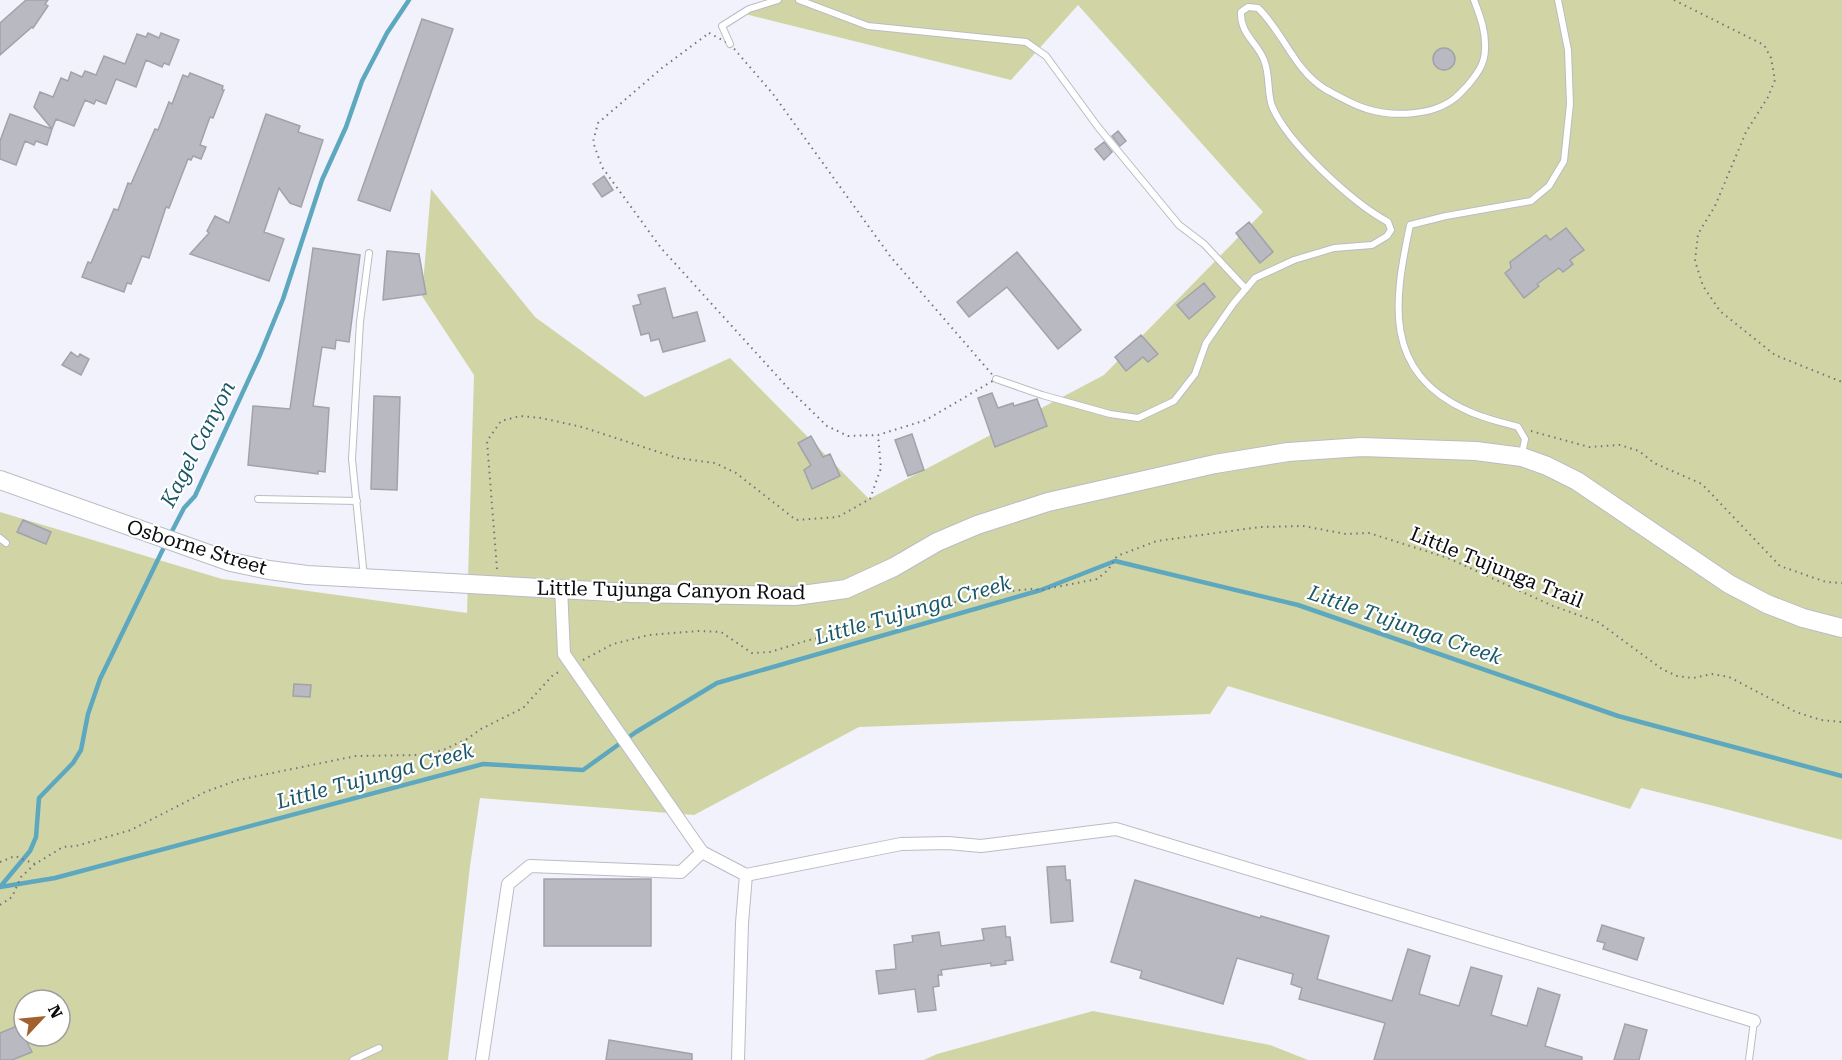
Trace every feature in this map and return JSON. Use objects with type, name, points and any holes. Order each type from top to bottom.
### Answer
[{"type":"main road","name":"Little Tujunga Canyon Road","points":[[474,584],[561,587],[631,593],[795,596],[846,589],[894,567],[937,542],[976,525],[1048,502],[1215,464],[1288,452],[1362,447],[1476,451],[1522,457],[1547,466],[1577,481],[1701,566],[1757,599],[1803,618],[1842,628]]},
{"type":"main road","name":"Osborne Street","points":[[0,480],[231,562],[269,570],[474,584]]},
{"type":"street","points":[[561,587],[564,654],[702,852],[746,875],[901,844],[948,843],[981,846],[1116,829],[1754,1021]]},
{"type":"street","points":[[482,1060],[508,884],[530,866],[681,872],[702,852]]},
{"type":"street","points":[[738,1060],[742,923],[746,875]]},
{"type":"lane","points":[[730,44],[722,26],[749,9],[778,0]]},
{"type":"lane","points":[[799,0],[868,26],[1026,42],[1046,56],[1098,127],[1179,225],[1204,244],[1246,289]]},
{"type":"lane","points":[[996,379],[1110,414],[1138,418],[1174,401],[1195,374],[1206,343],[1233,304],[1256,278],[1294,260],[1334,248],[1372,245],[1387,236],[1391,230],[1388,222],[1337,185],[1288,132],[1272,105],[1265,61],[1240,24],[1240,12],[1248,7],[1258,8],[1282,36],[1295,60],[1308,76],[1332,93],[1365,109],[1386,113],[1425,112],[1454,99],[1480,72],[1486,51],[1483,24],[1474,0]]},
{"type":"lane","points":[[1522,457],[1526,439],[1518,427],[1467,411],[1438,394],[1420,377],[1407,356],[1398,324],[1400,283],[1410,225],[1446,216],[1531,201],[1550,186],[1564,161],[1570,104],[1568,50],[1558,0]]},
{"type":"lane","points":[[364,578],[352,459],[360,322],[369,253]]},
{"type":"lane","points":[[258,499],[357,501]]},
{"type":"lane","points":[[0,538],[6,543]]},
{"type":"lane","points":[[1749,1060],[1754,1021]]},
{"type":"lane","points":[[353,1060],[379,1048]]},
{"type":"path","points":[[1674,0],[1764,45],[1771,58],[1774,80],[1768,97],[1746,132],[1715,206],[1698,234],[1695,261],[1703,286],[1720,311],[1775,355],[1842,382]]},
{"type":"path","points":[[709,33],[730,44],[773,94],[890,256],[996,379],[926,420],[879,435],[848,436],[827,426],[788,388],[661,248],[602,167],[593,142],[598,123],[662,68],[709,33]]},
{"type":"path","points":[[499,585],[487,441],[501,421],[520,416],[541,418],[582,427],[677,458],[715,464],[736,472],[796,520],[838,517],[870,499],[881,468],[879,435]]},
{"type":"path","points":[[1518,427],[1589,447],[1620,445],[1639,451],[1654,463],[1702,484],[1780,566],[1826,582],[1842,583]]},
{"type":"path","name":"Little Tujunga Trail","points":[[0,905],[12,897],[21,877],[35,864],[63,847],[76,846],[131,830],[205,792],[238,780],[356,756],[419,755],[443,750],[523,708],[553,675],[613,644],[649,635],[698,631],[721,632],[752,653],[770,651],[874,626],[907,613],[933,607],[986,598],[1002,592],[1041,590],[1097,579],[1108,570],[1117,556],[1157,541],[1260,527],[1303,526],[1346,534],[1369,532],[1448,558],[1553,606],[1598,622],[1662,669],[1677,676],[1693,678],[1712,674],[1729,677],[1796,712],[1821,720],[1842,722]]},
{"type":"path","points":[[0,862],[15,856],[35,864]]},
{"type":"green space","points":[[780,0],[1842,0],[1842,840],[1641,788],[1630,809],[1228,686],[1210,714],[859,727],[694,815],[480,798],[448,1060],[0,1060],[0,512],[222,579],[467,613],[474,375],[422,296],[431,189],[535,317],[645,397],[730,358],[869,499],[1104,375],[1263,212],[1078,5],[1011,80],[745,14]]},
{"type":"green space","points":[[1093,1011],[1270,1045],[1308,1060],[924,1060],[937,1054]]},
{"type":"building","points":[[26,0],[48,0],[45,4],[48,6],[33,28],[0,55],[0,23]]},
{"type":"building","points":[[422,19],[453,29],[390,211],[358,200]]},
{"type":"building","points":[[148,33],[159,38],[161,33],[179,40],[169,65],[164,63],[162,67],[146,60],[136,87],[116,79],[106,104],[96,100],[94,104],[85,100],[74,126],[56,119],[52,129],[34,107],[40,92],[53,97],[61,78],[68,81],[71,72],[82,77],[85,71],[96,75],[104,56],[125,64],[137,34],[146,37]]},
{"type":"building","points":[[1444,48],[1452,51],[1455,59],[1452,67],[1444,70],[1436,67],[1433,59],[1436,51]]},
{"type":"building","points":[[190,73],[223,86],[222,90],[224,90],[213,118],[210,117],[200,145],[206,147],[201,159],[193,156],[191,160],[188,159],[169,208],[166,207],[149,258],[142,256],[131,284],[127,283],[124,292],[82,277],[88,262],[91,263],[114,209],[118,210],[128,183],[131,184],[155,129],[158,130],[169,102],[172,104],[183,75],[188,77]]},
{"type":"building","points":[[10,114],[52,129],[47,145],[36,141],[34,145],[25,141],[16,165],[0,159],[0,141]]},
{"type":"building","points":[[266,114],[300,126],[298,132],[323,140],[301,207],[290,203],[279,188],[264,232],[284,239],[269,281],[190,254],[209,233],[207,231],[215,216],[229,223]]},
{"type":"building","points":[[1118,131],[1126,141],[1120,146],[1112,136]]},
{"type":"building","points":[[1104,142],[1112,152],[1104,160],[1095,149]]},
{"type":"building","points":[[604,176],[613,190],[602,197],[593,184]]},
{"type":"building","points":[[1249,222],[1273,252],[1260,263],[1236,233]]},
{"type":"building","points":[[1566,228],[1584,250],[1570,260],[1573,264],[1563,272],[1559,268],[1537,284],[1539,286],[1524,298],[1505,273],[1511,268],[1510,262],[1546,235],[1550,240]]},
{"type":"building","points":[[313,248],[360,255],[349,342],[336,340],[335,349],[322,347],[313,406],[329,408],[325,472],[318,471],[318,474],[248,465],[253,406],[290,409]]},
{"type":"building","points":[[387,251],[419,254],[426,294],[383,300]]},
{"type":"building","points":[[1017,252],[1081,330],[1058,349],[1007,287],[969,317],[957,302]]},
{"type":"building","points":[[1204,283],[1215,297],[1189,319],[1177,305]]},
{"type":"building","points":[[665,288],[673,318],[697,312],[705,341],[663,352],[659,339],[651,341],[649,333],[641,335],[633,306],[641,304],[638,295]]},
{"type":"building","points":[[1141,335],[1158,354],[1148,362],[1143,357],[1126,371],[1115,357]]},
{"type":"building","points":[[71,352],[78,357],[80,354],[89,359],[81,375],[62,365]]},
{"type":"building","points":[[992,393],[998,408],[1037,399],[1047,426],[995,447],[978,398]]},
{"type":"building","points":[[374,396],[400,397],[397,490],[371,489]]},
{"type":"building","points":[[912,434],[924,470],[908,476],[895,440]]},
{"type":"building","points":[[811,436],[823,457],[830,454],[840,476],[812,489],[804,470],[811,465],[798,443]]},
{"type":"building","points":[[23,520],[51,532],[46,544],[17,532]]},
{"type":"building","points":[[294,684],[311,685],[310,697],[293,696]]},
{"type":"building","points":[[1065,866],[1066,880],[1070,880],[1073,921],[1051,923],[1047,867]]},
{"type":"building","points":[[544,879],[651,879],[651,946],[544,946]]},
{"type":"building","points":[[1135,880],[1260,918],[1261,916],[1329,936],[1317,979],[1392,1001],[1408,949],[1430,956],[1419,994],[1459,1006],[1471,967],[1502,976],[1491,1015],[1527,1026],[1538,988],[1560,995],[1545,1046],[1582,1057],[1582,1060],[1374,1060],[1385,1023],[1299,999],[1302,988],[1291,984],[1293,974],[1237,958],[1223,1004],[1140,978],[1142,971],[1111,962]]},
{"type":"building","points":[[1602,925],[1644,938],[1637,960],[1603,949],[1605,943],[1597,941]]},
{"type":"building","points":[[1005,926],[1006,937],[1010,937],[1013,960],[1005,961],[1006,964],[991,966],[991,963],[941,970],[942,975],[938,975],[939,986],[933,987],[936,1010],[918,1012],[915,989],[879,994],[876,971],[896,969],[894,945],[913,942],[912,936],[939,932],[941,946],[984,940],[982,929]]},
{"type":"building","points":[[1625,1024],[1647,1030],[1639,1060],[1614,1060]]},
{"type":"building","points":[[12,1028],[12,1048],[30,1048],[32,1052],[12,1060],[0,1060],[0,1033]]},
{"type":"building","points":[[609,1040],[692,1054],[692,1060],[606,1060]]},
{"type":"waterway","name":"Kagel Canyon","points":[[170,535],[184,508],[195,496],[260,355],[283,299],[322,180],[346,127],[362,81],[387,33],[409,0]]},
{"type":"waterway","name":"Kagel Canyon","points":[[0,887],[30,851],[36,837],[39,798],[73,763],[81,750],[88,714],[100,679],[166,543]]},
{"type":"waterway","name":"Little Tujunga Creek","points":[[0,887],[55,878],[483,764],[583,770],[636,732],[717,683],[1041,590],[1115,561],[1298,605],[1618,716],[1842,776]]}]
